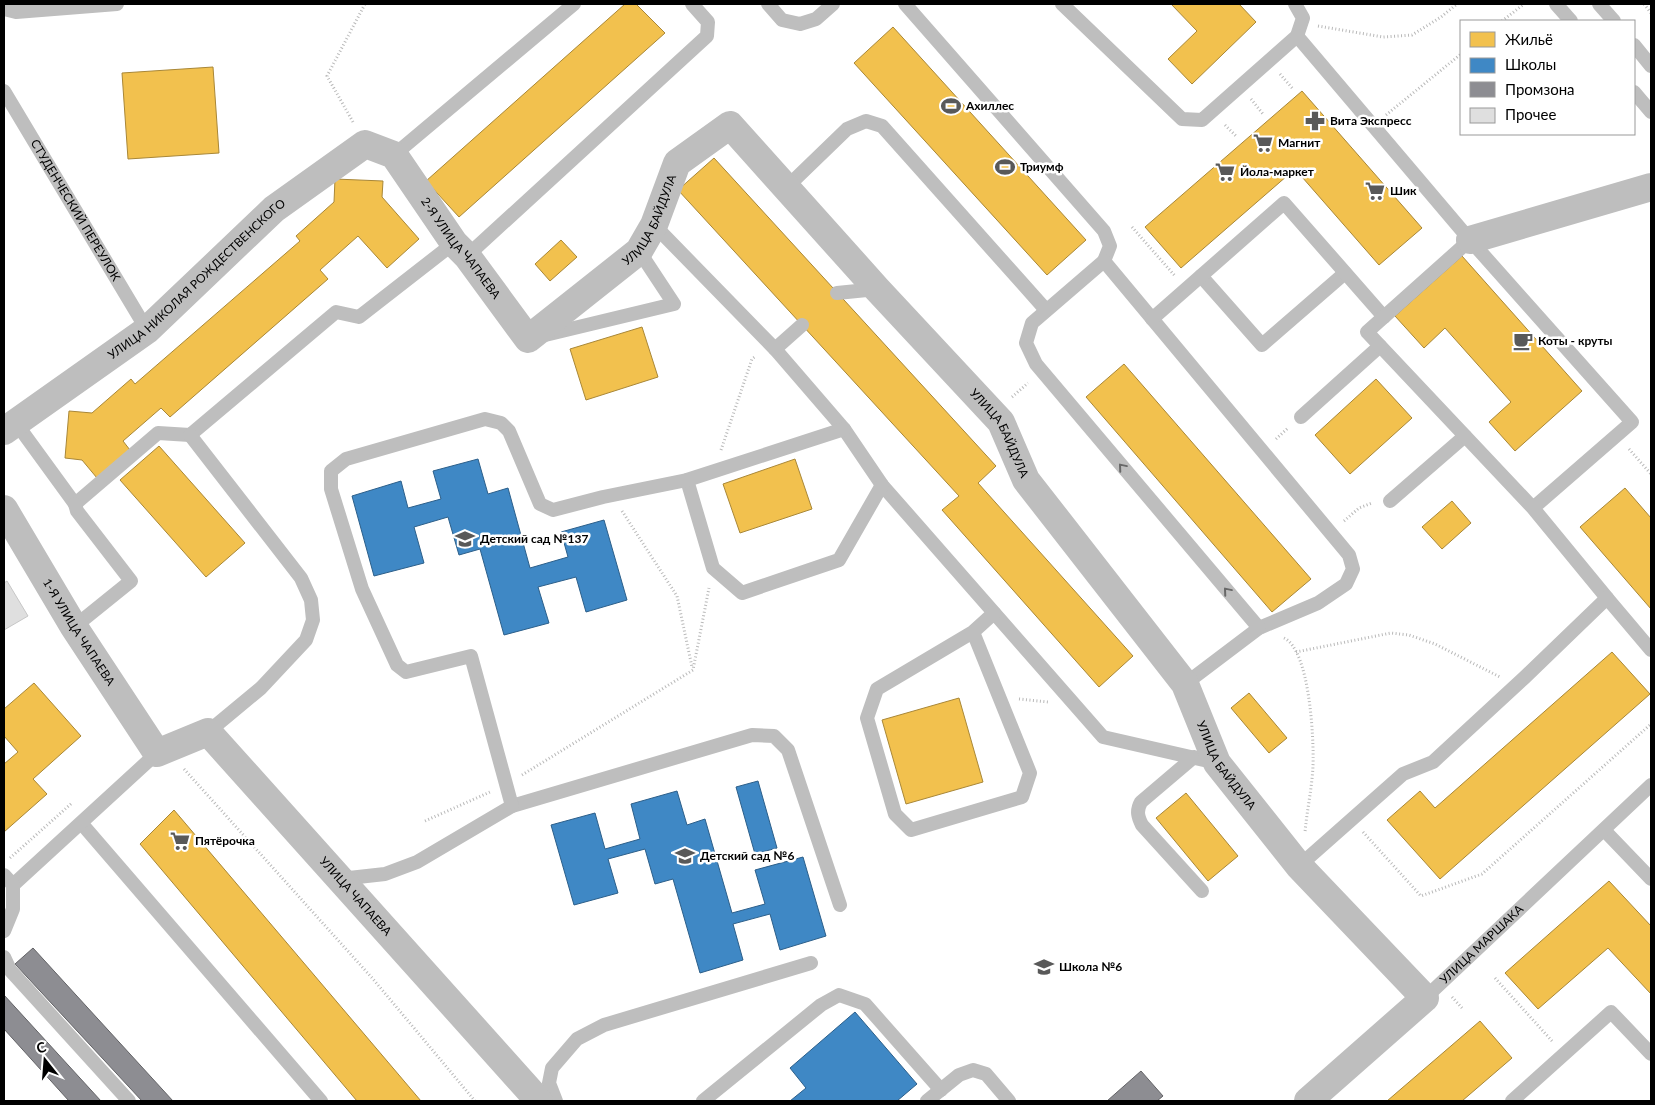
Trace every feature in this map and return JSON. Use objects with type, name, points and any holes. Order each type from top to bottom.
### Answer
[{"type":"street","name":"УЛИЦА БАЙДУЛА","points":[[528,339],[639,251],[654,226],[676,163],[730,125],[1001,422],[1026,480],[1185,684],[1206,760],[1299,866],[1425,998]]},
{"type":"street","points":[[365,144],[394,155]]},
{"type":"street","name":"УЛИЦА НИКОЛАЯ РОЖДЕСТВЕНСКОГО","points":[[10,427],[147,330],[274,209],[365,144]]},
{"type":"street","name":"2-Я УЛИЦА ЧАПАЕВА","points":[[394,155],[460,250],[528,339]]},
{"type":"street","points":[[1470,240],[1651,187]]},
{"type":"street","name":"1-Я УЛИЦА ЧАПАЕВА","points":[[4,509],[74,627],[162,751]]},
{"type":"street","points":[[162,751],[208,732]]},
{"type":"street","name":"УЛИЦА ЧАПАЕВА","points":[[208,732],[539,1101]]},
{"type":"street","name":"УЛИЦА МАРШАКА","points":[[1308,1101],[1425,998]]},
{"type":"lane","points":[[4,9],[16,12],[117,4]]},
{"type":"lane","points":[[394,155],[574,4]]},
{"type":"lane","points":[[75,504],[158,433],[190,435],[336,312],[359,317],[460,250],[707,36],[708,22],[692,4]]},
{"type":"lane","points":[[768,4],[782,20],[800,24],[816,19],[833,4]]},
{"type":"lane","points":[[905,4],[1104,230],[1110,246],[1104,261],[1032,323],[1026,343],[1036,364],[1259,628]]},
{"type":"lane","points":[[1062,4],[1182,119],[1202,120],[1299,30],[1303,18],[1294,4]]},
{"type":"lane","points":[[1556,4],[1570,20]]},
{"type":"lane","points":[[1599,4],[1613,20]]},
{"type":"lane","points":[[1299,30],[1373,125],[1470,240],[1632,422],[1533,508]]},
{"type":"lane","points":[[1635,46],[1651,66]]},
{"type":"lane","name":"СТУДЕНЧЕСКИЙ ПЕРЕУЛОК","points":[[4,91],[147,330]]},
{"type":"lane","points":[[1635,93],[1651,112]]},
{"type":"lane","points":[[787,187],[847,129],[866,121],[882,126],[1046,310]]},
{"type":"lane","points":[[1152,318],[1284,203],[1384,317]]},
{"type":"lane","points":[[654,226],[773,347],[844,429],[882,485],[1103,737],[1206,760]]},
{"type":"lane","points":[[1470,240],[1367,332],[1533,508],[1651,650]]},
{"type":"lane","points":[[528,339],[674,304],[639,251]]},
{"type":"lane","points":[[1104,261],[1349,555],[1353,569],[1346,584],[1318,603],[1259,628],[1185,684]]},
{"type":"lane","points":[[1201,276],[1262,345],[1345,273]]},
{"type":"lane","points":[[837,293],[877,288]]},
{"type":"lane","points":[[773,347],[802,325]]},
{"type":"lane","points":[[1301,417],[1380,346]]},
{"type":"lane","points":[[512,806],[471,656],[406,672],[397,665],[362,589],[331,489],[331,471],[346,458],[485,419],[501,423],[509,432],[540,504],[553,510],[612,495],[687,480],[844,429]]},
{"type":"lane","points":[[10,427],[75,504],[77,512],[131,581],[74,627]]},
{"type":"lane","points":[[190,435],[301,578],[311,600],[313,620],[306,640],[286,662],[261,688],[208,732]]},
{"type":"lane","points":[[1390,501],[1465,436]]},
{"type":"lane","points":[[687,480],[713,568],[742,593],[838,560],[882,485]]},
{"type":"lane","points":[[1299,866],[1403,774],[1433,762],[1606,598]]},
{"type":"lane","points":[[973,632],[1030,773],[1022,797],[910,830],[895,814],[867,718],[877,689],[973,632],[994,613]]},
{"type":"lane","points":[[339,879],[385,874],[417,862],[512,806],[752,735],[774,736],[788,750],[840,905]]},
{"type":"lane","points":[[4,931],[13,909],[8,880],[82,824],[162,751]]},
{"type":"lane","points":[[1202,891],[1142,825],[1138,817],[1138,808],[1141,802],[1206,760]]},
{"type":"lane","name":"УЛИЦА МАРШАКА","points":[[1425,998],[1651,785]]},
{"type":"lane","points":[[82,824],[321,1101]]},
{"type":"lane","points":[[1604,830],[1651,879]]},
{"type":"lane","points":[[4,957],[10,970],[129,1101]]},
{"type":"lane","points":[[556,1101],[549,1083],[552,1068],[577,1039],[604,1024],[811,963]]},
{"type":"lane","points":[[702,1101],[821,1004],[839,995],[865,1004],[941,1090]]},
{"type":"lane","points":[[1512,1101],[1611,1012],[1651,1054]]},
{"type":"lane","points":[[927,1101],[959,1075],[973,1070],[986,1074],[1009,1101]]},
{"type":"path","points":[[365,4],[327,76],[365,144]]},
{"type":"path","points":[[1299,30],[1383,37],[1412,35],[1441,18],[1457,4]]},
{"type":"path","points":[[1503,20],[1524,4]]},
{"type":"path","points":[[1644,4],[1651,12]]},
{"type":"path","points":[[1373,125],[1460,55]]},
{"type":"path","points":[[1132,227],[1177,279]]},
{"type":"path","points":[[713,471],[752,359],[773,347]]},
{"type":"path","points":[[1262,450],[1301,417]]},
{"type":"path","points":[[1617,435],[1651,474]]},
{"type":"path","points":[[612,495],[677,596],[693,670]]},
{"type":"path","points":[[1331,534],[1358,508],[1368,504],[1390,501]]},
{"type":"path","points":[[425,821],[506,784],[693,670],[713,568]]},
{"type":"path","points":[[1259,628],[1287,640],[1296,652],[1305,676],[1311,720],[1313,767],[1304,837]]},
{"type":"path","points":[[1296,652],[1391,633],[1409,635],[1435,644],[1516,685]]},
{"type":"path","points":[[1000,698],[1073,703]]},
{"type":"path","points":[[1351,819],[1421,896],[1482,874],[1651,724]]},
{"type":"path","points":[[162,751],[373,979],[475,1101]]},
{"type":"path","points":[[1495,978],[1564,1054]]},
{"type":"building: Жильё","points":[[625,4],[636,4],[665,33],[459,217],[426,181]]},
{"type":"building: Жильё","points":[[1171,4],[1239,4],[1256,22],[1192,84],[1168,59],[1197,31]]},
{"type":"building: Жильё","points":[[893,27],[1086,240],[1047,275],[854,63]]},
{"type":"building: Жильё","points":[[213,67],[219,153],[128,159],[122,73]]},
{"type":"building: Жильё","points":[[1302,91],[1422,228],[1379,265],[1295,169],[1181,268],[1145,227]]},
{"type":"building: Жильё","points":[[714,158],[996,466],[978,483],[1133,656],[1099,687],[942,510],[959,496],[678,190]]},
{"type":"building: Жильё","points":[[335,179],[383,181],[382,197],[419,239],[387,268],[358,236],[320,270],[328,279],[170,417],[161,408],[123,441],[130,450],[97,478],[82,460],[65,458],[69,411],[92,413],[131,379],[135,384],[300,241],[296,236],[334,202]]},
{"type":"building: Жильё","points":[[561,240],[577,257],[550,281],[535,264]]},
{"type":"building: Жильё","points":[[1462,256],[1582,391],[1515,451],[1489,422],[1511,402],[1445,328],[1424,348],[1395,316]]},
{"type":"building: Жильё","points":[[642,327],[658,377],[586,400],[570,349]]},
{"type":"building: Жильё","points":[[1124,364],[1311,579],[1272,612],[1086,397]]},
{"type":"building: Жильё","points":[[1376,379],[1412,418],[1350,474],[1315,435]]},
{"type":"building: Жильё","points":[[159,446],[245,543],[206,577],[120,480]]},
{"type":"building: Жильё","points":[[795,459],[812,509],[740,533],[723,484]]},
{"type":"building: Жильё","points":[[1625,488],[1651,518],[1651,609],[1580,527]]},
{"type":"building: Жильё","points":[[1452,501],[1471,523],[1442,549],[1422,527]]},
{"type":"building: Жильё","points":[[1612,652],[1650,694],[1440,879],[1387,820],[1420,791],[1435,808]]},
{"type":"building: Жильё","points":[[34,683],[81,736],[33,779],[47,794],[4,832],[4,764],[18,752],[4,736],[4,709]]},
{"type":"building: Жильё","points":[[1249,693],[1287,738],[1269,753],[1231,708]]},
{"type":"building: Жильё","points":[[959,698],[983,782],[906,804],[882,720]]},
{"type":"building: Жильё","points":[[1186,793],[1238,856],[1208,881],[1156,818]]},
{"type":"building: Жильё","points":[[174,810],[421,1101],[357,1101],[140,844]]},
{"type":"building: Жильё","points":[[1609,881],[1651,926],[1651,994],[1608,948],[1538,1009],[1505,973]]},
{"type":"building: Жильё","points":[[1480,1021],[1512,1058],[1462,1101],[1387,1101]]},
{"type":"building: Школы","points":[[478,459],[488,494],[508,488],[530,568],[568,557],[561,532],[604,520],[627,600],[586,612],[576,577],[538,587],[549,623],[504,635],[480,549],[459,555],[448,517],[414,527],[424,563],[374,576],[352,496],[401,481],[408,508],[441,499],[433,471]]},
{"type":"building: Школы","points":[[758,781],[777,848],[755,854],[736,787]]},
{"type":"building: Школы","points":[[677,791],[687,825],[705,819],[732,913],[765,904],[755,870],[803,857],[826,936],[780,950],[770,914],[733,924],[743,960],[700,973],[673,879],[655,884],[645,849],[608,859],[618,893],[574,905],[551,825],[595,813],[605,849],[640,839],[631,804]]},
{"type":"building: Школы","points":[[855,1012],[917,1084],[897,1101],[790,1101],[806,1088],[790,1068]]},
{"type":"building: Промзона","points":[[33,948],[173,1101],[142,1101],[15,964]]},
{"type":"building: Промзона","points":[[4,995],[101,1101],[69,1101],[4,1029]]},
{"type":"building: Промзона","points":[[1141,1071],[1163,1096],[1157,1101],[1107,1101]]},
{"type":"building: Прочее","points":[[7,581],[28,616],[4,630],[4,583]]},
{"type":"place","name":"Ахиллес","points":[[951,106]]},
{"type":"place","name":"Вита Экспресс","points":[[1315,121]]},
{"type":"place","name":"Магнит","points":[[1263,143]]},
{"type":"place","name":"Триумф","points":[[1005,167]]},
{"type":"place","name":"Йола-маркет","points":[[1225,172]]},
{"type":"place","name":"Шик","points":[[1375,191]]},
{"type":"place","name":"Коты - круты","points":[[1523,341]]},
{"type":"place","name":"Детский сад №137","points":[[465,539]]},
{"type":"place","name":"Пятёрочка","points":[[180,841]]},
{"type":"place","name":"Детский сад №6","points":[[685,856]]},
{"type":"place","name":"Школа №6","points":[[1044,967]]}]
